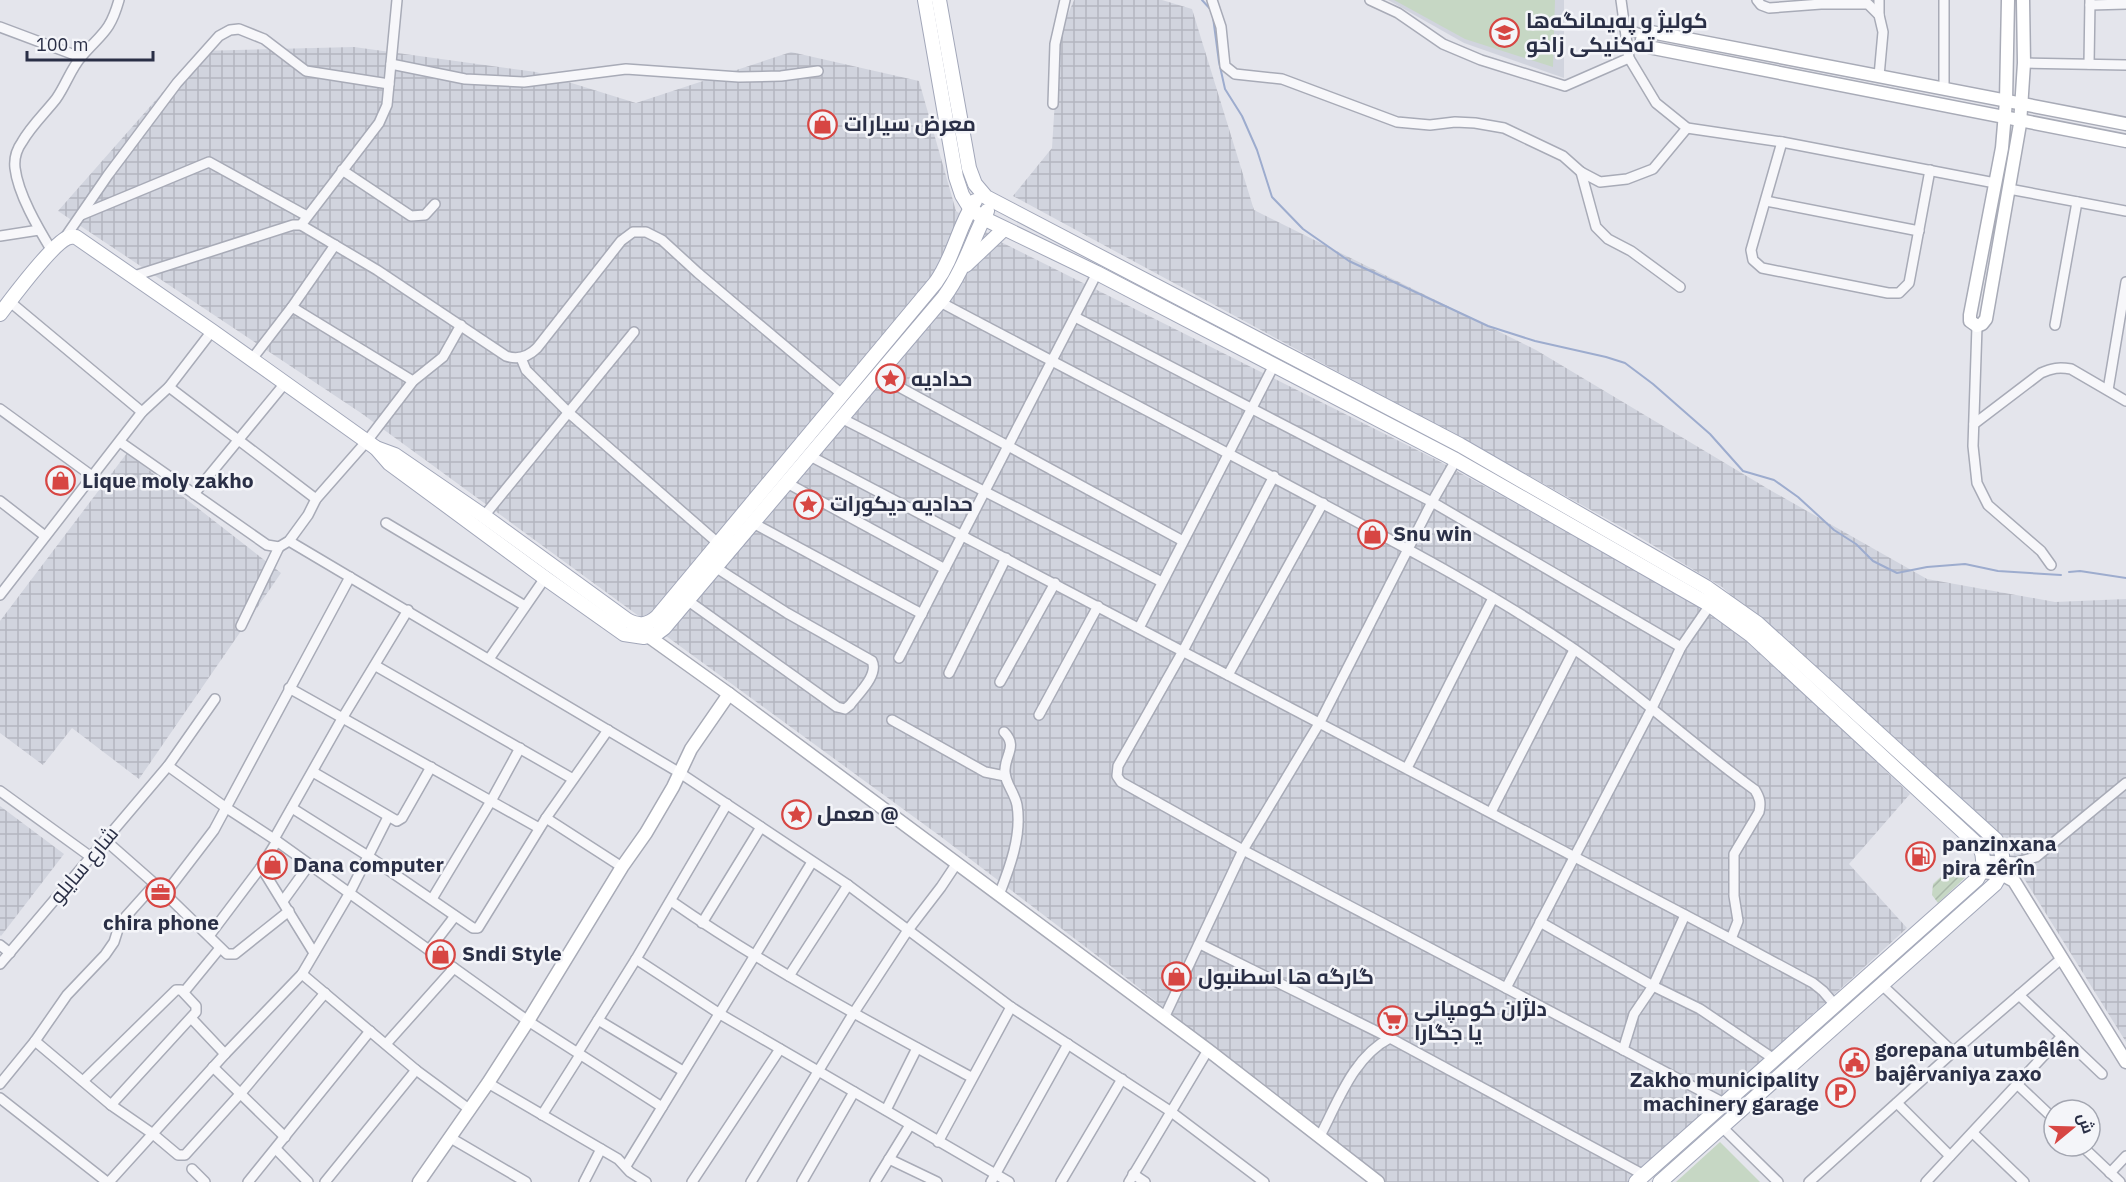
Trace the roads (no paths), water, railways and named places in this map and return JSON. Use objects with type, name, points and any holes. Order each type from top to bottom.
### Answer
[{"type":"main road","points":[[925,0],[956,177],[962,195],[970,208],[1004,229],[1096,273],[1456,460],[1710,605],[1750,635],[1980,847],[1983,866],[1977,879],[1640,1179]]},
{"type":"main road","points":[[939,0],[969,168],[975,184],[986,196],[1460,445],[1724,598],[1757,623],[1991,834],[2000,846],[2002,868],[1995,884],[1660,1182]]},
{"type":"main road","points":[[0,314],[51,251],[70,238],[134,276],[286,382],[372,445],[389,463],[545,578],[624,634],[634,637],[646,630],[936,282],[950,258],[970,208],[986,196]]},
{"type":"main road","points":[[372,445],[395,455],[484,516],[627,620],[646,630],[664,628],[940,302],[963,268],[983,218],[986,196]]},
{"type":"main road","points":[[963,268],[1004,229]]},
{"type":"main road","points":[[950,258],[963,268]]},
{"type":"street","points":[[51,251],[39,230],[22,189],[15,168],[15,157],[21,142],[63,89],[80,57],[103,36],[115,16],[119,0]]},
{"type":"street","points":[[301,225],[379,123],[387,105],[397,0]]},
{"type":"street","points":[[1053,104],[1054,44],[1065,0]]},
{"type":"street","points":[[1212,0],[1221,27],[1225,66],[1235,74],[1282,79],[1397,122],[1430,125],[1475,123],[1504,128],[1563,156],[1581,172],[1600,182],[1627,179],[1653,169],[1687,128]]},
{"type":"street","points":[[1371,0],[1398,13],[1443,44],[1481,60],[1565,86],[1629,58]]},
{"type":"street","points":[[1621,0],[1629,58],[1656,103],[1687,128],[1782,142],[1995,183]]},
{"type":"street","points":[[1757,0],[1761,5],[1769,8],[1821,4],[1868,4],[1879,15]]},
{"type":"street","points":[[1879,76],[1883,32],[1879,15],[1880,0]]},
{"type":"street","points":[[1944,0],[1944,89]]},
{"type":"street","points":[[1977,326],[1970,321],[1970,315],[2002,148],[2005,117],[2008,0]]},
{"type":"street","points":[[1977,326],[1986,319],[2020,120],[2024,63],[2023,0]]},
{"type":"street","points":[[2089,64],[2090,3],[2126,4]]},
{"type":"street","points":[[0,27],[80,57]]},
{"type":"street","points":[[70,238],[81,215],[108,175],[177,83],[219,36],[230,30],[239,29],[264,39],[306,71],[389,84]]},
{"type":"street","points":[[1625,29],[1644,35],[1651,32],[2126,124]]},
{"type":"street","points":[[1644,35],[1642,42],[1648,47],[2126,141]]},
{"type":"street","points":[[2024,63],[2126,65]]},
{"type":"street","points":[[391,64],[465,79],[512,82],[626,69],[740,77],[782,76],[818,71]]},
{"type":"street","points":[[1782,142],[1751,250],[1753,260],[1762,268],[1888,293],[1899,293],[1909,283],[1930,170]]},
{"type":"street","points":[[81,215],[209,162],[308,216]]},
{"type":"street","points":[[342,170],[411,216],[424,215],[435,204]]},
{"type":"street","points":[[1581,172],[1596,227],[1608,239],[1631,251],[1680,287]]},
{"type":"street","points":[[2009,189],[2126,211]]},
{"type":"street","points":[[1766,201],[1919,231]]},
{"type":"street","points":[[2055,325],[2077,202]]},
{"type":"street","points":[[134,276],[293,225],[301,225],[377,270],[506,356],[521,358],[537,348],[621,241],[633,232],[646,232],[663,240],[714,287],[843,395]]},
{"type":"street","points":[[0,236],[39,230]]},
{"type":"street","points":[[252,359],[335,244]]},
{"type":"street","points":[[899,658],[1096,273]]},
{"type":"street","points":[[2108,390],[2126,282]]},
{"type":"street","points":[[9,301],[142,412]]},
{"type":"street","points":[[940,302],[1274,476],[1493,598],[1574,650],[1652,708],[1755,790],[1760,797],[1759,812],[1734,854],[1734,896],[1738,921],[1731,939]]},
{"type":"street","points":[[292,306],[413,381]]},
{"type":"street","points":[[1075,317],[1432,502],[1681,647]]},
{"type":"street","points":[[242,626],[279,547],[289,541],[308,515],[316,499],[372,445],[413,381],[443,357],[460,325]]},
{"type":"street","points":[[1977,326],[1974,472],[1981,495],[2001,519],[2041,551],[2051,565]]},
{"type":"street","points":[[0,595],[142,412],[169,387],[212,331]]},
{"type":"street","points":[[484,516],[634,332]]},
{"type":"street","points":[[521,358],[526,370],[569,413],[719,544]]},
{"type":"street","points":[[1139,628],[1274,365]]},
{"type":"street","points":[[1974,424],[2041,373],[2061,367],[2071,369],[2126,401]]},
{"type":"street","points":[[877,375],[1184,541]]},
{"type":"street","points":[[194,494],[286,382]]},
{"type":"street","points":[[169,387],[316,499]]},
{"type":"street","points":[[0,409],[92,476]]},
{"type":"street","points":[[841,418],[1162,582]]},
{"type":"street","points":[[120,442],[267,545],[279,547]]},
{"type":"street","points":[[810,456],[1731,939],[1813,983],[1835,1005]]},
{"type":"street","points":[[1164,1018],[1243,850],[1320,722],[1432,502],[1456,460]]},
{"type":"street","points":[[1274,476],[1183,651],[1118,766],[1117,776],[1120,782],[1243,850],[1724,1103]]},
{"type":"street","points":[[787,483],[945,569]]},
{"type":"street","points":[[0,501],[45,536]]},
{"type":"street","points":[[1228,675],[1323,503]]},
{"type":"street","points":[[386,523],[525,606]]},
{"type":"street","points":[[753,523],[922,614]]},
{"type":"street","points":[[289,541],[680,773],[848,885],[1011,1007],[1170,1112],[1264,1182]]},
{"type":"street","points":[[949,673],[1006,558]]},
{"type":"street","points":[[687,600],[837,707],[842,709],[850,705],[873,674],[872,661],[787,613],[715,567]]},
{"type":"street","points":[[165,894],[209,836],[350,577]]},
{"type":"street","points":[[489,659],[545,578]]},
{"type":"street","points":[[1000,682],[1054,583]]},
{"type":"street","points":[[1407,768],[1493,598]]},
{"type":"street","points":[[1506,988],[1652,708],[1681,647],[1710,605]]},
{"type":"street","points":[[1039,715],[1098,606]]},
{"type":"street","points":[[209,936],[261,867],[343,717],[408,610]]},
{"type":"street","points":[[646,630],[1208,1050],[1378,1182]]},
{"type":"street","points":[[1491,812],[1574,650]]},
{"type":"street","points":[[376,666],[573,779]]},
{"type":"street","points":[[290,688],[539,828]]},
{"type":"street","points":[[419,1182],[528,1021],[622,867],[646,833],[691,749],[729,694]]},
{"type":"street","name":"شارع سايلو","points":[[0,964],[168,766],[215,699]]},
{"type":"street","points":[[892,720],[985,772],[1005,776]]},
{"type":"street","points":[[292,808],[368,856],[473,928],[481,926],[539,828],[608,730]]},
{"type":"street","points":[[999,895],[1013,858],[1018,822],[1015,797],[1005,776],[1005,766],[1012,747],[1010,739],[1004,732]]},
{"type":"street","points":[[432,899],[520,748]]},
{"type":"street","points":[[168,766],[528,1021],[662,1107]]},
{"type":"street","points":[[313,772],[397,821],[400,820],[431,767]]},
{"type":"street","points":[[1983,866],[2002,868],[2044,852],[2126,783]]},
{"type":"street","points":[[0,791],[91,857]]},
{"type":"street","points":[[542,1115],[727,804]]},
{"type":"street","points":[[0,1098],[108,1182],[302,974],[349,894],[388,817]]},
{"type":"street","points":[[546,818],[622,867]]},
{"type":"street","points":[[702,923],[760,827]]},
{"type":"street","points":[[105,840],[227,954],[235,954],[289,911]]},
{"type":"street","points":[[626,1166],[812,862]]},
{"type":"street","points":[[751,1182],[853,1014],[908,930],[957,863]]},
{"type":"street","points":[[283,902],[309,865]]},
{"type":"street","points":[[261,867],[314,953]]},
{"type":"street","points":[[2002,868],[2014,881],[2126,1062]]},
{"type":"street","points":[[0,1084],[35,1041],[67,995],[105,955],[114,942],[120,923],[154,884]]},
{"type":"street","points":[[789,975],[848,885]]},
{"type":"street","points":[[671,901],[702,923],[853,1014],[972,1077]]},
{"type":"street","points":[[1623,1050],[1634,1014],[1653,986],[1685,915]]},
{"type":"street","points":[[429,951],[455,916]]},
{"type":"street","points":[[1540,922],[1653,986],[1700,1009],[1774,1059]]},
{"type":"street","points":[[1200,944],[1390,1038],[1640,1179]]},
{"type":"street","points":[[0,945],[9,953]]},
{"type":"street","points":[[184,992],[220,948]]},
{"type":"street","points":[[1809,1182],[2061,958]]},
{"type":"street","points":[[636,959],[720,1014],[886,1110],[993,1178],[1010,1182]]},
{"type":"street","points":[[386,1044],[454,968]]},
{"type":"street","points":[[302,974],[416,1070],[469,1109]]},
{"type":"street","points":[[1882,985],[1953,1052]]},
{"type":"street","points":[[83,1081],[176,990],[184,992],[196,1006],[196,1012],[111,1105]]},
{"type":"street","points":[[35,1041],[111,1105],[153,1134],[178,1155],[184,1155],[241,1093],[325,993]]},
{"type":"street","points":[[2019,995],[2102,1074]]},
{"type":"street","points":[[938,1142],[1011,1007]]},
{"type":"street","points":[[191,1018],[225,1054]]},
{"type":"street","points":[[598,1020],[683,1071]]},
{"type":"street","points":[[248,1182],[370,1031]]},
{"type":"street","points":[[1929,1181],[2062,1036]]},
{"type":"street","points":[[1320,1136],[1359,1064],[1374,1048],[1390,1038]]},
{"type":"street","points":[[993,1178],[1068,1044]]},
{"type":"street","points":[[886,1110],[918,1048]]},
{"type":"street","points":[[692,1182],[780,1049]]},
{"type":"street","points":[[1145,1182],[1131,1178],[1208,1050]]},
{"type":"street","points":[[213,1067],[285,1137]]},
{"type":"street","points":[[325,1182],[416,1070]]},
{"type":"street","points":[[1061,1182],[1122,1080]]},
{"type":"street","points":[[488,1083],[618,1159],[630,1172],[646,1182]]},
{"type":"street","points":[[2018,1085],[2042,1108]]},
{"type":"street","points":[[802,1182],[854,1092]]},
{"type":"street","points":[[1897,1103],[1950,1156]]},
{"type":"street","points":[[875,1182],[910,1125]]},
{"type":"street","points":[[1722,1127],[1778,1182]]},
{"type":"street","points":[[1973,1133],[2024,1182]]},
{"type":"street","points":[[449,1137],[526,1182]]},
{"type":"street","points":[[276,1149],[308,1182]]},
{"type":"street","points":[[584,1182],[601,1149]]},
{"type":"street","points":[[2110,1173],[2126,1156]]},
{"type":"street","points":[[2094,1158],[2120,1182]]},
{"type":"street","points":[[889,1159],[937,1182]]},
{"type":"street","points":[[192,1169],[205,1182]]},
{"type":"waterway","points":[[1202,0],[1212,11]]},
{"type":"waterway","points":[[1213,17],[1225,89],[1242,116],[1257,150],[1272,197],[1303,229],[1349,261],[1488,326],[1535,341],[1625,363],[1653,384],[1710,434],[1743,471],[1774,480],[1798,497],[1834,530],[1856,544],[1873,561],[1897,573],[1927,567],[1965,564],[1998,571],[2061,575]]},
{"type":"waterway","points":[[2069,572],[2080,571],[2126,578]]},
{"type":"place","name":"كوليژ و په‌يمانگه‌ها ته‌كنيكى زاخو","points":[[1505,33]]},
{"type":"place","name":"معرض سيارات","points":[[823,124]]},
{"type":"place","name":"حداديه","points":[[890,379]]},
{"type":"place","name":"Lique moly zakho","points":[[61,481]]},
{"type":"place","name":"حداديه ديكورات","points":[[809,504]]},
{"type":"place","name":"Snu win","points":[[1372,534]]},
{"type":"place","name":"معمل @","points":[[796,814]]},
{"type":"place","name":"panzinxana pira zêrîn","points":[[1921,856]]},
{"type":"place","name":"Dana computer","points":[[272,865]]},
{"type":"place","name":"chira phone","points":[[161,892]]},
{"type":"place","name":"Sndi Style","points":[[441,954]]},
{"type":"place","name":"گارگه ها اسطنبول","points":[[1177,977]]},
{"type":"place","name":"دلژان کومپانی یا جگارا","points":[[1393,1021]]},
{"type":"place","name":"gorepana utumbêlên bajêrvaniya zaxo","points":[[1854,1062]]},
{"type":"place","name":"Zakho municipality machinery garage","points":[[1840,1092]]}]
